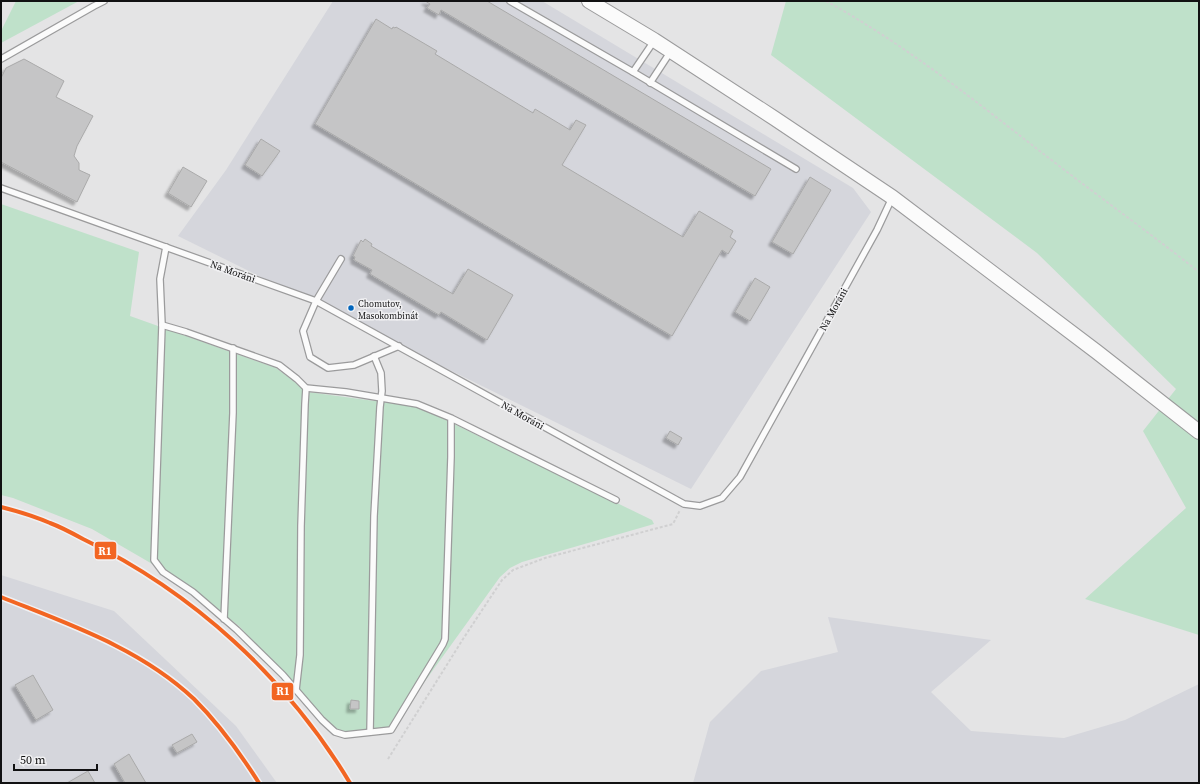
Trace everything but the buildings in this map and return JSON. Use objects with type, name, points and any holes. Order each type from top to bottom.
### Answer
[{"type":"street","points":[[589,1],[654,40],[892,197],[1097,352],[1199,432]]},
{"type":"lane","points":[[1,59],[104,1]]},
{"type":"lane","points":[[510,1],[796,169]]},
{"type":"lane","points":[[633,72],[654,40]]},
{"type":"lane","points":[[650,83],[671,51]]},
{"type":"lane","name":"Na Moráni","points":[[1,188],[316,300],[684,504],[700,506],[722,498],[740,477],[877,230],[892,197]]},
{"type":"lane","points":[[166,247],[160,280],[162,325],[154,560],[162,572],[193,592],[242,635],[296,690],[322,720],[335,732],[345,736],[391,730],[445,639],[450,418]]},
{"type":"lane","points":[[341,259],[316,300],[303,331],[310,357],[328,368],[354,365],[399,346]]},
{"type":"lane","points":[[162,325],[233,348],[279,365],[306,388],[346,392],[417,404],[450,418],[616,500]]},
{"type":"lane","points":[[224,619],[233,413],[233,348]]},
{"type":"lane","points":[[370,732],[374,516],[381,399],[381,373],[374,356]]},
{"type":"lane","points":[[296,690],[300,655],[301,526],[306,388]]},
{"type":"path","points":[[826,1],[915,56],[1199,272]]},
{"type":"path","points":[[388,759],[463,639],[502,580],[514,570],[545,558],[673,524],[684,504]]},
{"type":"shaded area","points":[[333,1],[542,1],[853,188],[871,212],[691,489],[178,236],[226,170]]},
{"type":"shaded area","points":[[1,575],[114,611],[236,726],[277,783],[1,783]]},
{"type":"shaded area","points":[[828,617],[991,640],[931,692],[971,731],[1064,738],[1125,720],[1199,684],[1199,783],[693,783],[710,722],[761,671],[838,652]]},
{"type":"green space","points":[[16,1],[79,1],[1,43],[1,31]]},
{"type":"green space","points":[[786,1],[1199,1],[1199,635],[1085,599],[1186,508],[1143,431],[1176,389],[1037,253],[771,55]]},
{"type":"green space","points":[[1,204],[139,252],[130,316],[276,368],[308,392],[419,407],[652,520],[654,524],[522,562],[510,568],[500,577],[392,727],[361,736],[336,731],[239,626],[173,576],[92,529],[13,498],[1,495]]},
{"type":"transit line","name":"R1","points":[[1,507],[38,518],[58,526],[123,560],[162,585],[199,612],[234,642],[267,674],[297,708],[325,745],[350,783]]},
{"type":"transit line","name":"R1","points":[[1,597],[77,628],[127,651],[173,681],[194,699],[212,718],[237,750],[259,783]]},
{"type":"place","name":"Chomutov, Masokombinát","points":[[351,308]]}]
